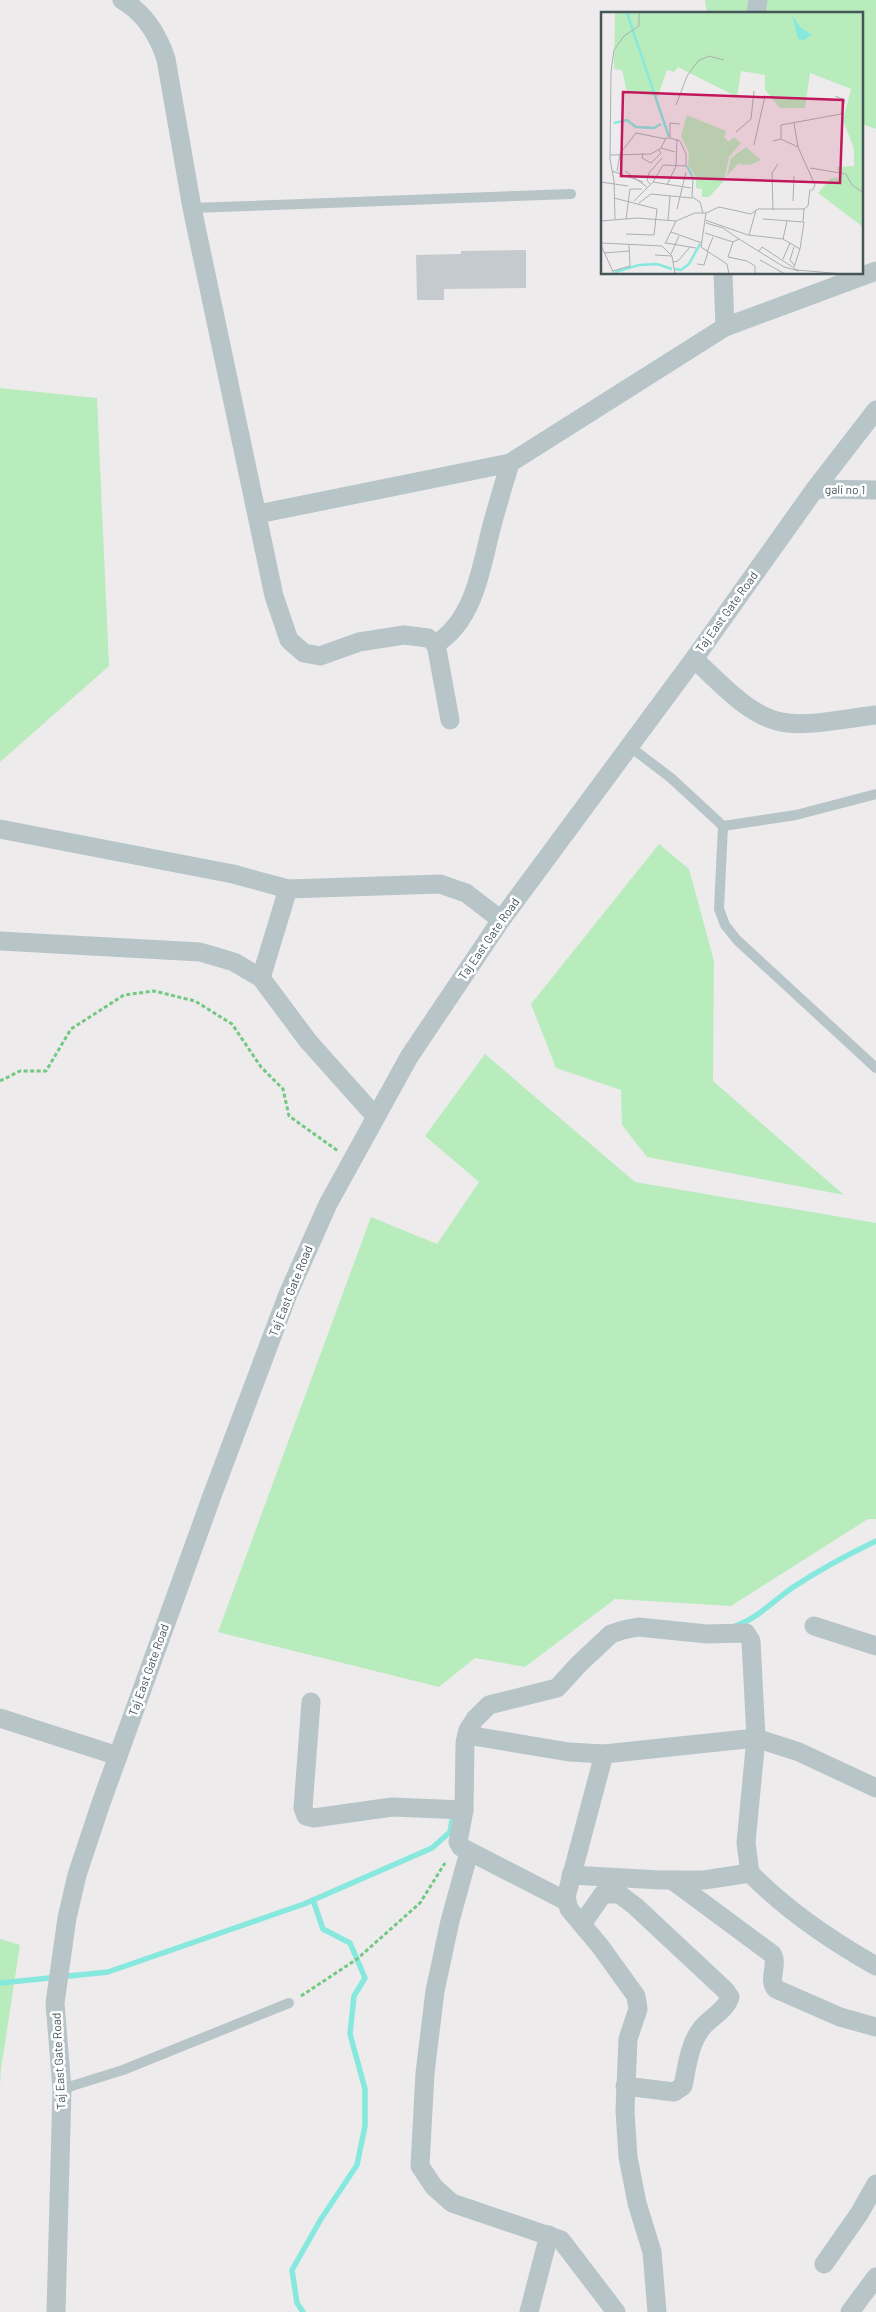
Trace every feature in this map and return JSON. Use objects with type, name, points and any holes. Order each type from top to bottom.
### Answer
[{"type":"street","points":[[122,0],[147,22],[159,38],[166,58],[192,208],[274,596],[289,640],[304,653],[320,656],[359,642],[404,635],[428,638],[436,644],[450,720]]},
{"type":"street","points":[[258,514],[510,463],[725,327],[876,271]]},
{"type":"street","points":[[723,275],[725,327]]},
{"type":"street","name":"Taj East Gate Road","points":[[56,2312],[62,2089],[55,2003],[65,1946],[67,1918],[77,1874],[213,1493],[288,1294],[328,1204],[409,1057],[501,920],[694,659],[815,489],[876,410]]},
{"type":"street","points":[[436,644],[442,641],[467,610],[481,575],[489,537],[510,463]]},
{"type":"street","name":"gali no 1","points":[[815,489],[876,490]]},
{"type":"street","points":[[694,659],[739,699],[764,717],[788,723],[876,715]]},
{"type":"street","points":[[0,829],[233,874],[288,889],[440,884],[466,893],[501,920]]},
{"type":"street","points":[[261,978],[288,889]]},
{"type":"street","points":[[0,941],[200,952],[234,962],[261,978],[308,1042],[375,1116]]},
{"type":"street","points":[[814,1626],[876,1646]]},
{"type":"street","points":[[616,2312],[561,2240],[452,2203],[434,2187],[420,2166],[425,2074],[435,1991],[463,1848],[467,1735],[476,1719],[489,1705],[557,1688],[611,1634],[638,1628],[707,1634],[746,1633],[751,1640],[756,1738],[746,1843],[750,1873],[791,1911],[838,1944],[876,1966]]},
{"type":"street","points":[[312,1702],[303,1808],[306,1816],[314,1818],[392,1807],[464,1810]]},
{"type":"street","points":[[0,1718],[118,1756]]},
{"type":"street","points":[[467,1735],[569,1752],[604,1754],[756,1738],[799,1752],[876,1788]]},
{"type":"street","points":[[604,1754],[566,1893],[566,1901],[569,1909],[606,1953],[636,1996],[638,2002],[628,2039],[625,2086],[628,2157],[637,2203],[652,2252],[657,2312]]},
{"type":"street","points":[[463,1848],[566,1901]]},
{"type":"street","points":[[571,1875],[704,1880],[750,1873]]},
{"type":"street","points":[[672,1880],[772,1954],[775,1961],[773,1982],[776,1989],[840,2016],[876,2027]]},
{"type":"street","points":[[582,1924],[602,1894],[619,1894],[635,1906],[725,1990],[730,1997],[726,2005],[701,2028],[692,2043],[683,2086],[678,2091],[625,2086]]},
{"type":"street","points":[[824,2264],[859,2214],[876,2184]]},
{"type":"street","points":[[529,2312],[549,2235]]},
{"type":"street","points":[[850,2312],[876,2277]]},
{"type":"lane","points":[[192,208],[571,194]]},
{"type":"lane","points":[[628,746],[671,778],[722,826],[719,909],[725,925],[737,940],[876,1068]]},
{"type":"lane","points":[[722,826],[796,815],[876,794]]},
{"type":"lane","points":[[62,2089],[123,2070],[289,2003]]},
{"type":"path","points":[[0,1081],[20,1071],[46,1071],[71,1030],[124,995],[154,991],[195,1001],[232,1024],[261,1067],[283,1089],[289,1116],[351,1160]]},
{"type":"path","points":[[289,2003],[356,1959],[420,1903],[463,1848]]},
{"type":"green space","points":[[705,0],[876,0],[876,129],[864,125],[864,12],[707,12]]},
{"type":"green space","points":[[0,388],[97,398],[109,666],[0,762]]},
{"type":"green space","points":[[659,844],[689,869],[714,961],[713,1081],[844,1195],[647,1157],[622,1125],[621,1090],[556,1068],[531,1004]]},
{"type":"green space","points":[[485,1054],[635,1182],[876,1223],[876,1519],[868,1519],[731,1606],[615,1599],[525,1667],[475,1658],[439,1687],[218,1632],[371,1217],[437,1244],[479,1182],[425,1136]]},
{"type":"green space","points":[[0,1939],[20,1945],[0,2086]]},
{"type":"building","points":[[526,250],[526,288],[444,289],[444,300],[417,300],[416,255],[461,254],[461,251]]},
{"type":"waterway","points":[[735,1626],[758,1614],[812,1575],[876,1541]]},
{"type":"waterway","points":[[0,1983],[108,1972],[304,1904],[432,1848],[450,1832],[453,1815]]},
{"type":"waterway","points":[[303,2312],[297,2303],[292,2270],[321,2219],[357,2165],[365,2126],[365,2089],[350,2034],[354,1996],[365,1978],[350,1943],[323,1929],[313,1900]]}]
